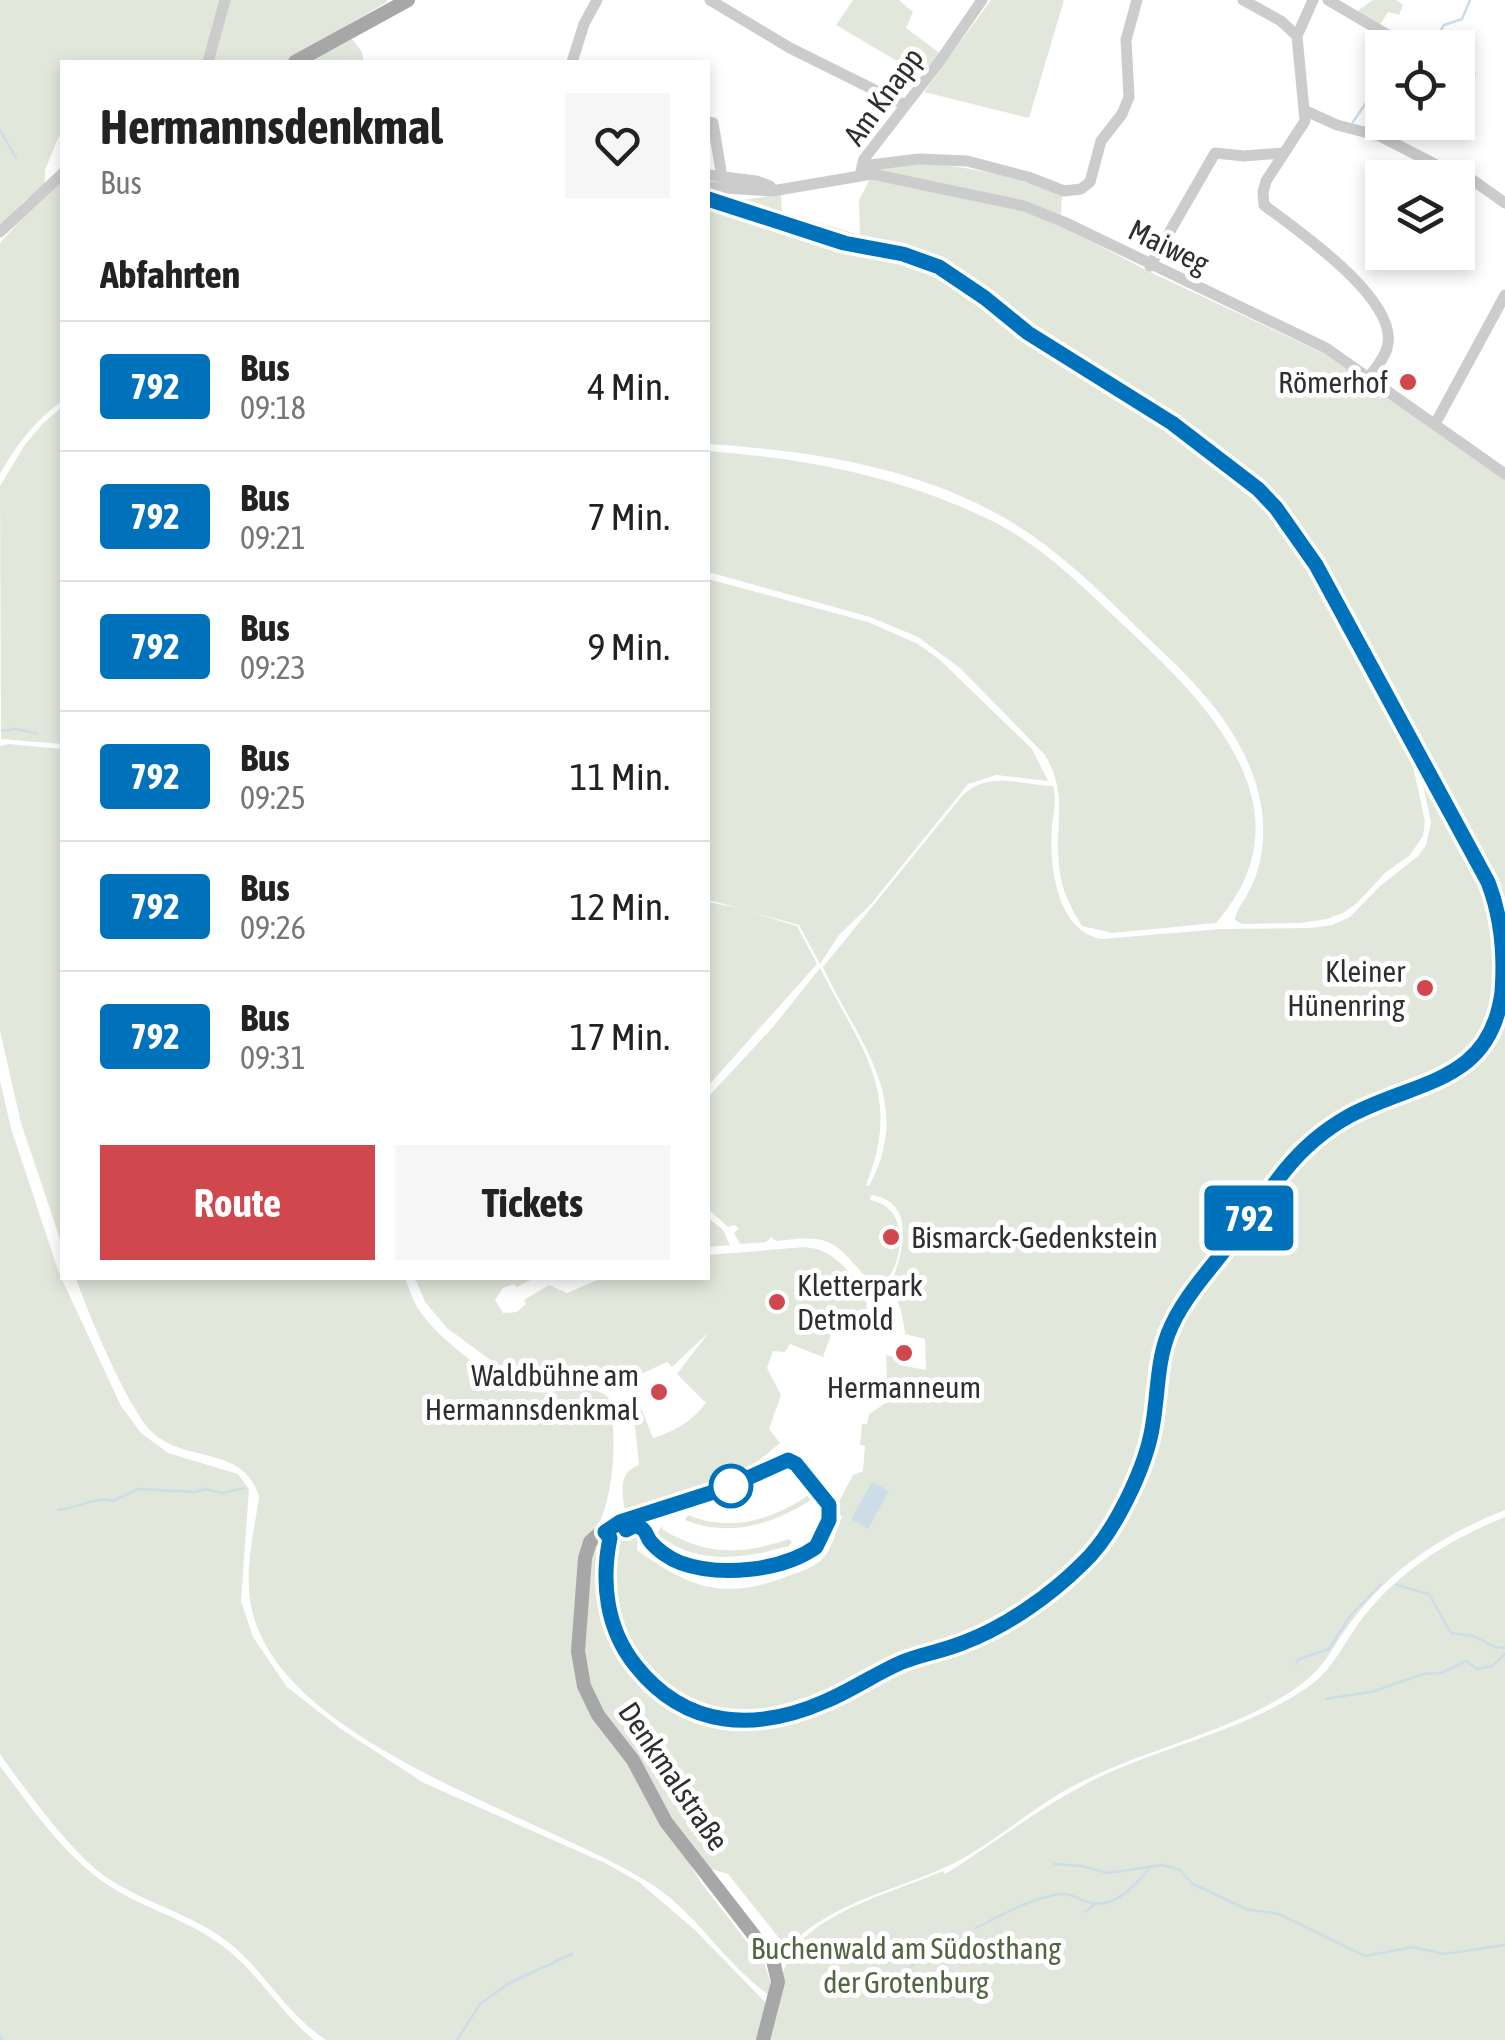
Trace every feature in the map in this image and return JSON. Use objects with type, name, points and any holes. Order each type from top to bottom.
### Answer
[{"type":"main road","points":[[299,60],[408,0]]},
{"type":"main road","name":"Denkmalstraße","points":[[710,200],[844,243],[903,254],[939,267],[970,286],[1028,333],[1172,423],[1258,489],[1288,523],[1316,565],[1488,882],[1500,914],[1503,983],[1496,1026],[1478,1054],[1439,1079],[1351,1115],[1320,1134],[1287,1168],[1186,1300],[1172,1326],[1160,1361],[1150,1438],[1110,1530],[1075,1571],[997,1628],[901,1663],[799,1711],[749,1722],[716,1719],[664,1693],[630,1658],[607,1601],[604,1567],[610,1538],[605,1532],[592,1540],[584,1558],[578,1650],[581,1676],[598,1714],[632,1760],[666,1822],[773,1960],[778,1982],[762,2040]]},
{"type":"street","points":[[209,60],[225,0]]},
{"type":"street","points":[[573,60],[584,24],[598,0]]},
{"type":"street","points":[[710,0],[790,48],[905,105]]},
{"type":"street","name":"Am Knapp","points":[[862,170],[982,0]]},
{"type":"street","points":[[862,170],[919,159],[967,161],[1064,191],[1081,189],[1090,182],[1101,141],[1122,114],[1129,97],[1126,40],[1137,0]]},
{"type":"street","points":[[1243,0],[1281,21],[1297,36]]},
{"type":"street","points":[[1313,0],[1297,36],[1306,121],[1266,181],[1264,205],[1348,272],[1372,299],[1385,322],[1389,342],[1369,378]]},
{"type":"street","points":[[1328,0],[1379,30]]},
{"type":"street","points":[[1306,111],[1380,136],[1452,174],[1467,176],[1505,203]]},
{"type":"street","points":[[710,122],[716,132],[722,176]]},
{"type":"street","points":[[1150,266],[1215,153],[1283,153]]},
{"type":"street","name":"Maiweg","points":[[710,187],[772,191],[862,170],[1024,206],[1326,348],[1505,474]]},
{"type":"street","name":"Maiweg","points":[[710,175],[765,183],[772,191]]},
{"type":"street","points":[[0,232],[60,176]]},
{"type":"street","points":[[1436,424],[1505,295]]},
{"type":"green space","points":[[0,0],[221,0],[205,60],[60,60],[60,134],[45,170],[45,185],[23,202],[0,229]]},
{"type":"green space","points":[[229,0],[387,0],[287,60],[213,60]]},
{"type":"green space","points":[[853,0],[899,0],[913,12],[906,28],[941,54],[924,77],[836,25]]},
{"type":"green space","points":[[991,0],[1064,0],[1029,118],[924,92]]},
{"type":"green space","points":[[1373,0],[1396,0],[1403,5],[1399,15],[1388,12],[1379,26],[1356,12]]},
{"type":"green space","points":[[352,39],[364,60],[312,60]]},
{"type":"green space","points":[[931,164],[998,175],[1062,196],[1061,215],[872,168]]},
{"type":"green space","points":[[870,179],[1023,210],[1060,225],[1323,353],[1505,479],[1505,919],[1322,564],[1263,489],[1193,431],[1036,330],[957,270],[918,254],[834,232],[740,200],[781,195],[782,212],[860,235],[859,200]]},
{"type":"green space","points":[[60,182],[60,403],[27,434],[0,474],[0,243],[42,196]]},
{"type":"green space","points":[[710,208],[898,260],[953,281],[1168,427],[1270,511],[1309,566],[1410,752],[1425,821],[1423,836],[1410,855],[1343,913],[1300,923],[1242,924],[1235,920],[1260,861],[1261,805],[1246,758],[1234,736],[1205,696],[1171,660],[1044,544],[991,510],[914,478],[791,452],[710,444]]},
{"type":"green space","points":[[60,409],[60,744],[1,739],[0,486],[42,424]]},
{"type":"green space","points":[[710,451],[850,471],[953,503],[1039,550],[1087,591],[1183,684],[1213,720],[1237,758],[1252,797],[1255,838],[1244,880],[1216,923],[1112,933],[1082,926],[1062,882],[1059,797],[1045,755],[960,668],[918,637],[870,617],[710,573]]},
{"type":"green space","points":[[710,580],[868,622],[918,644],[940,660],[1032,749],[1048,781],[996,775],[968,784],[871,904],[839,935],[820,964],[799,925],[747,911],[797,926],[817,964],[710,1084],[710,902],[739,908],[710,901]]},
{"type":"green space","points":[[0,746],[60,749],[60,1239],[21,1123],[0,1031]]},
{"type":"green space","points":[[1420,770],[1483,885],[1496,921],[1498,983],[1490,1024],[1464,1060],[1318,1131],[1159,1340],[1141,1446],[1099,1540],[1071,1569],[983,1629],[827,1695],[748,1716],[705,1708],[667,1686],[639,1659],[620,1625],[611,1591],[611,1555],[616,1541],[626,1535],[638,1539],[637,1550],[674,1574],[708,1587],[745,1588],[810,1567],[824,1558],[829,1549],[842,1517],[835,1509],[853,1475],[863,1471],[862,1424],[867,1424],[869,1414],[887,1402],[887,1385],[944,1382],[943,1378],[887,1380],[886,1355],[899,1358],[900,1365],[926,1370],[925,1339],[905,1334],[899,1304],[889,1289],[898,1263],[903,1233],[896,1208],[886,1200],[871,1195],[870,1200],[892,1213],[900,1237],[896,1263],[882,1285],[825,1241],[776,1241],[771,1237],[766,1242],[740,1244],[734,1233],[739,1228],[728,1227],[710,1211],[710,1095],[773,1027],[820,968],[862,1047],[879,1097],[877,1152],[866,1185],[869,1186],[882,1155],[884,1098],[865,1046],[823,967],[963,795],[973,787],[994,781],[1053,786],[1052,859],[1059,894],[1074,923],[1102,939],[1332,925],[1350,917],[1418,856],[1426,845],[1431,823]]},
{"type":"green space","points":[[1505,1014],[1505,1510],[1444,1540],[1406,1565],[1358,1613],[1320,1667],[1284,1696],[1235,1721],[1081,1782],[971,1854],[845,1908],[787,1948],[728,1874],[707,1868],[699,1859],[600,1712],[583,1668],[589,1560],[600,1537],[604,1541],[599,1566],[603,1613],[618,1653],[641,1683],[670,1708],[727,1728],[771,1725],[802,1717],[899,1671],[993,1638],[1082,1574],[1107,1545],[1179,1327],[1292,1172],[1341,1129],[1469,1071],[1493,1041]]},
{"type":"green space","points":[[0,1081],[11,1128],[60,1280],[121,1406],[141,1433],[168,1453],[238,1474],[249,1489],[241,1601],[253,1637],[287,1687],[341,1729],[424,1783],[605,1863],[639,1882],[695,1930],[767,2004],[756,2040],[326,2040],[298,2017],[228,1942],[93,1867],[35,1802],[0,1754]]},
{"type":"green space","points":[[710,1220],[723,1230],[730,1245],[710,1247]]},
{"type":"green space","points":[[805,1247],[824,1252],[847,1270],[866,1293],[867,1318],[862,1328],[836,1321],[823,1357],[790,1344],[785,1352],[773,1351],[767,1368],[781,1395],[769,1429],[780,1443],[751,1467],[631,1511],[624,1507],[623,1487],[625,1476],[639,1465],[633,1406],[640,1405],[653,1438],[676,1429],[695,1415],[706,1403],[677,1374],[709,1332],[672,1367],[667,1362],[639,1375],[612,1381],[541,1383],[512,1376],[447,1328],[425,1302],[416,1280],[530,1280],[503,1288],[495,1300],[503,1313],[517,1312],[526,1304],[524,1300],[549,1285],[567,1293],[597,1280],[710,1280],[710,1255]]},
{"type":"green space","points":[[77,1280],[406,1280],[416,1305],[430,1324],[456,1349],[504,1382],[533,1392],[591,1389],[608,1397],[613,1427],[612,1469],[605,1508],[591,1534],[573,1649],[621,1748],[702,1884],[765,1965],[771,1985],[769,1995],[681,1908],[648,1882],[422,1772],[363,1738],[312,1700],[273,1657],[252,1610],[249,1568],[259,1497],[251,1480],[227,1462],[165,1442],[152,1432],[120,1382]]},
{"type":"green space","points":[[812,1492],[816,1497],[801,1506],[753,1525],[720,1528],[685,1520],[688,1515],[720,1523],[753,1520],[784,1510]]},
{"type":"green space","name":"Buchenwald am Südosthang der Grotenburg","points":[[1505,1517],[1505,2040],[768,2040],[785,1966],[800,1942],[816,1928],[881,1895],[943,1871],[945,1874],[1085,1784],[1285,1702],[1318,1679],[1361,1620],[1398,1580],[1449,1544]]},
{"type":"green space","points":[[662,1526],[695,1545],[725,1550],[755,1548],[789,1539],[792,1542],[755,1554],[704,1555],[672,1544],[657,1534]]},
{"type":"green space","points":[[0,1766],[77,1860],[121,1893],[191,1926],[231,1952],[314,2040],[0,2040]]},
{"type":"shaded area","points":[[872,1482],[889,1491],[868,1529],[851,1519]]},
{"type":"waterway","points":[[1441,30],[1444,25],[1462,19],[1470,0]]},
{"type":"waterway","points":[[1353,122],[1365,104]]},
{"type":"waterway","points":[[0,130],[16,158]]},
{"type":"waterway","points":[[2,731],[36,733]]},
{"type":"waterway","points":[[58,1510],[100,1500],[113,1501],[138,1489],[205,1489],[222,1493],[245,1488]]},
{"type":"waterway","points":[[1296,1664],[1299,1659],[1329,1649],[1350,1616],[1381,1584]]},
{"type":"waterway","points":[[1397,1585],[1429,1594],[1451,1633],[1505,1648]]},
{"type":"waterway","points":[[1326,1699],[1375,1691],[1423,1674],[1441,1673],[1466,1661],[1477,1669],[1492,1666],[1505,1654]]},
{"type":"waterway","points":[[1054,1864],[1108,1873],[1163,1865],[1180,1870],[1193,1884],[1246,1909],[1279,1914],[1365,1956],[1413,1947],[1444,1954],[1505,1945]]},
{"type":"waterway","points":[[976,1928],[1026,1904],[1058,1894],[1106,1903],[1122,1895],[1148,1870]]},
{"type":"waterway","points":[[1085,1912],[1095,1904]]},
{"type":"waterway","points":[[892,1977],[966,1935]]},
{"type":"waterway","points":[[457,2040],[480,2004],[509,1983],[572,1954]]},
{"type":"waterway","points":[[0,2036],[2,2040]]},
{"type":"bus line","name":"792","points":[[626,1530],[642,1528],[668,1558],[696,1568],[733,1570],[762,1566],[786,1561],[816,1547],[829,1520],[826,1498],[795,1462],[783,1460],[750,1478],[620,1522],[605,1532],[610,1538],[604,1567],[607,1601],[630,1658],[664,1693],[716,1719],[749,1722],[799,1711],[901,1663],[997,1628],[1075,1571],[1110,1530],[1150,1438],[1160,1361],[1172,1326],[1186,1300],[1287,1168],[1320,1134],[1351,1115],[1453,1073],[1478,1054],[1496,1026],[1503,983],[1500,914],[1488,882],[1316,565],[1258,489],[1172,423],[1028,333],[939,267],[903,254],[844,243],[710,200]]},
{"type":"place","name":"Römerhof","points":[[1408,382]]},
{"type":"place","name":"Kleiner Hünenring","points":[[1425,988]]},
{"type":"place","name":"Bismarck-Gedenkstein","points":[[891,1237]]},
{"type":"place","name":"Kletterpark Detmold","points":[[777,1302]]},
{"type":"place","name":"Hermanneum","points":[[904,1353]]},
{"type":"place","name":"Waldbühne am Hermannsdenkmal","points":[[659,1392]]}]
